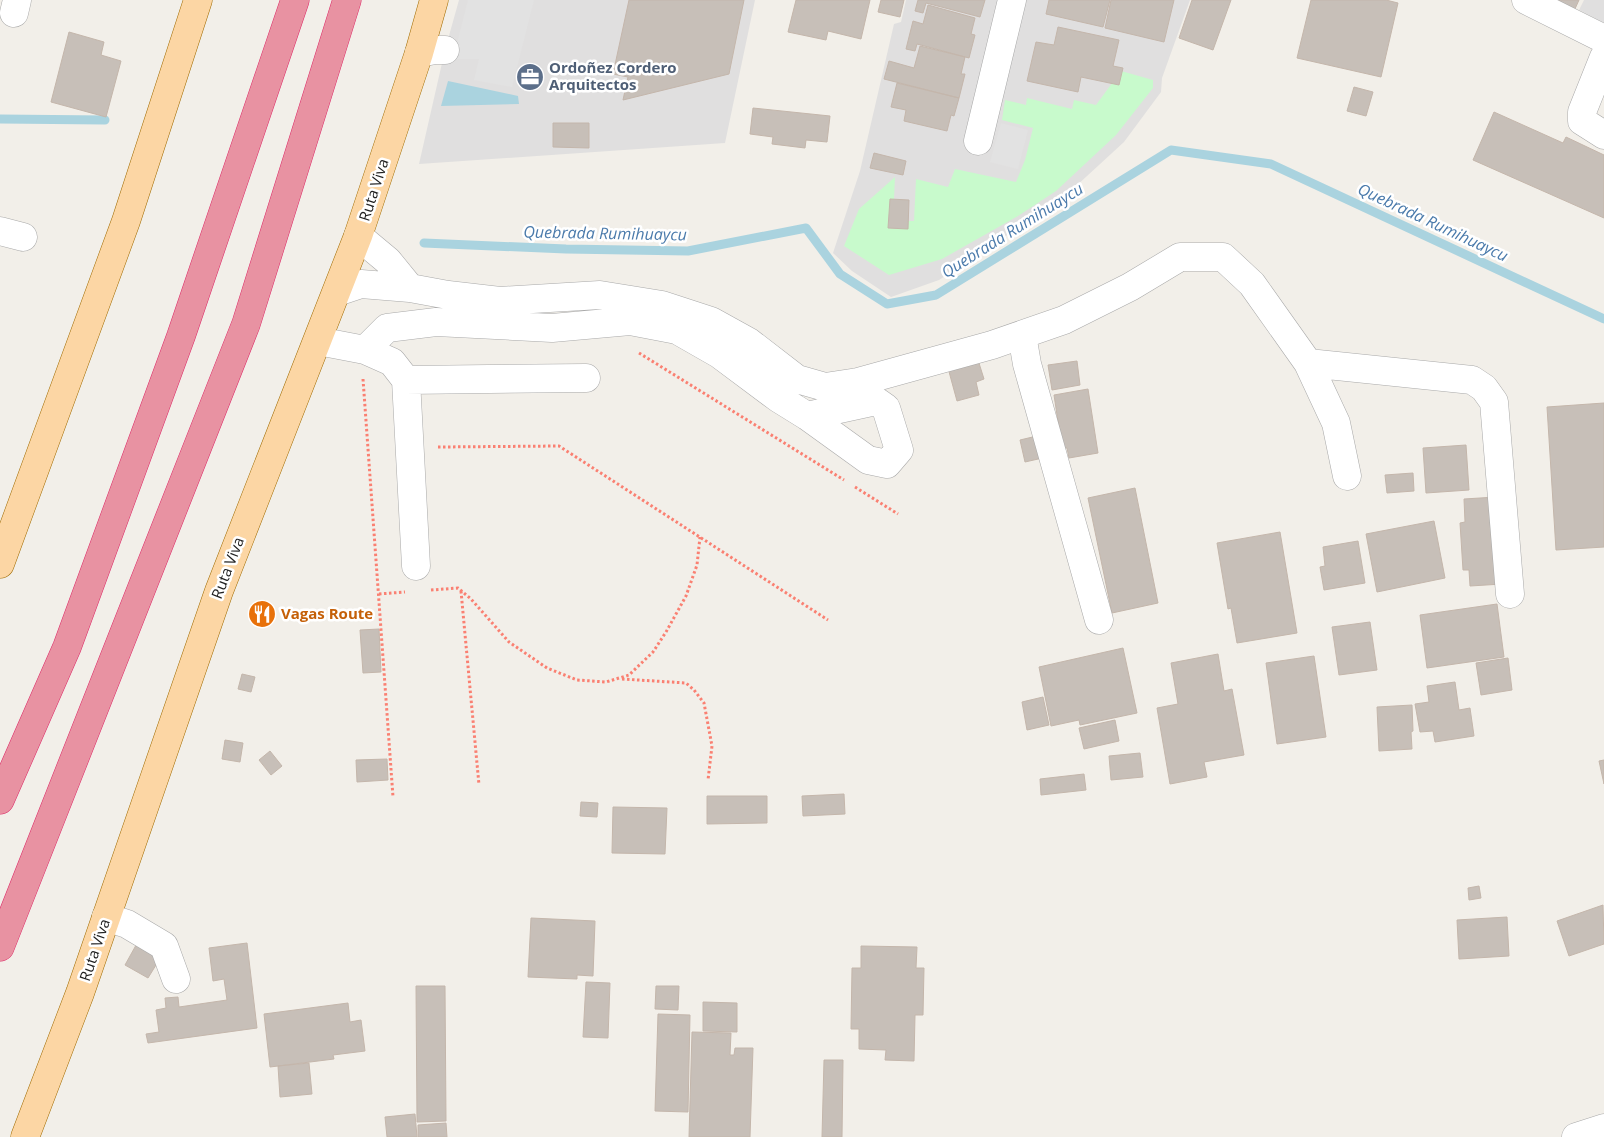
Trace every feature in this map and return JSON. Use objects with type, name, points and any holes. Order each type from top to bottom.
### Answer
[{"type":"highway","points":[[0,800],[66,646],[171,364],[295,0]]},
{"type":"highway","points":[[0,947],[246,324],[347,0]]},
{"type":"main road","points":[[0,564],[126,221],[198,0]]},
{"type":"main road","name":"Ruta Viva","points":[[25,1137],[80,993],[219,591],[432,51],[434,0]]},
{"type":"street","points":[[978,141],[1012,0]]},
{"type":"street","points":[[1526,0],[1604,39]]},
{"type":"street","points":[[1604,57],[1582,112],[1582,121],[1604,135]]},
{"type":"street","points":[[358,236],[388,261],[410,288]]},
{"type":"street","points":[[337,292],[361,284],[410,288],[448,295],[500,300],[600,295],[662,304],[710,321],[749,342],[797,379],[825,387],[858,382],[992,346],[1064,320],[1130,286],[1180,257],[1223,257],[1252,284],[1308,363],[1336,423],[1347,476]]},
{"type":"street","points":[[365,350],[387,328],[436,322],[552,328],[630,321],[677,330],[719,354],[778,398],[807,416]]},
{"type":"street","points":[[1022,335],[1027,364],[1099,620]]},
{"type":"street","points":[[318,341],[365,350],[392,362],[406,380],[416,566]]},
{"type":"street","points":[[1308,363],[1472,380],[1484,388],[1494,402],[1510,594]]},
{"type":"street","points":[[406,380],[586,378]]},
{"type":"street","points":[[106,917],[127,924],[164,946],[176,979]]},
{"type":"street","points":[[1576,1137],[1604,1128]]},
{"type":"path","points":[[631,348],[898,514]]},
{"type":"path","points":[[362,376],[392,797]]},
{"type":"path","points":[[410,447],[559,446],[828,620]]},
{"type":"path","points":[[428,590],[458,588],[471,598],[509,642],[547,668],[577,680],[606,682],[629,675],[652,652],[666,632],[686,596],[698,565],[700,537]]},
{"type":"path","points":[[461,591],[479,785]]},
{"type":"path","points":[[379,594],[409,592]]},
{"type":"path","points":[[619,678],[686,683],[694,690],[704,703],[712,746],[708,780]]},
{"type":"shaded area","points":[[459,0],[755,0],[725,143],[419,164],[445,50]]},
{"type":"shaded area","points":[[468,0],[534,0],[512,87],[474,80],[479,59],[453,59]]},
{"type":"shaded area","points":[[906,0],[1190,0],[1162,78],[1161,92],[1124,142],[1062,199],[939,280],[891,297],[852,271],[833,253],[860,171],[894,24],[901,22]]},
{"type":"shaded area","points":[[1584,0],[1604,0],[1604,23],[1579,10]]},
{"type":"shaded area","points":[[1001,123],[1028,130],[1018,169],[990,162]]},
{"type":"green space","points":[[1121,71],[1153,80],[1153,88],[1116,135],[1056,191],[1018,216],[942,259],[889,275],[844,246],[859,209],[895,177],[893,221],[914,221],[916,179],[948,187],[955,169],[1016,182],[1025,160],[1033,128],[1002,120],[1005,100],[1026,105],[1027,98],[1072,109],[1074,100],[1096,105]]},
{"type":"water","points":[[448,81],[518,96],[519,104],[441,106]]},
{"type":"building","points":[[629,0],[744,0],[729,74],[623,100],[628,77],[613,74]]},
{"type":"building","points":[[796,0],[870,0],[861,39],[828,31],[826,40],[788,32]]},
{"type":"building","points":[[881,0],[904,0],[900,17],[878,12]]},
{"type":"building","points":[[918,0],[985,0],[980,17],[926,3],[923,13],[915,11]]},
{"type":"building","points":[[1049,0],[1110,0],[1103,27],[1046,14]]},
{"type":"building","points":[[1111,0],[1174,0],[1164,42],[1105,28]]},
{"type":"building","points":[[1192,0],[1231,0],[1213,50],[1179,38]]},
{"type":"building","points":[[1311,0],[1386,0],[1398,3],[1381,77],[1297,58]]},
{"type":"building","points":[[1558,0],[1579,0],[1574,11],[1556,3]]},
{"type":"building","points":[[928,5],[975,18],[971,34],[975,35],[969,58],[917,44],[915,51],[906,49],[913,21],[923,24]]},
{"type":"building","points":[[1058,27],[1119,40],[1113,66],[1123,68],[1119,85],[1081,77],[1078,92],[1027,81],[1036,42],[1054,45]]},
{"type":"building","points":[[69,32],[104,42],[101,55],[121,61],[106,117],[51,102]]},
{"type":"building","points":[[920,46],[965,57],[961,74],[965,74],[959,98],[884,79],[889,61],[914,68]]},
{"type":"building","points":[[897,83],[959,98],[954,116],[951,115],[947,131],[904,121],[906,110],[891,107]]},
{"type":"building","points":[[1354,87],[1373,92],[1366,116],[1347,111]]},
{"type":"building","points":[[753,108],[830,116],[827,142],[806,140],[805,148],[772,144],[773,137],[750,134]]},
{"type":"building","points":[[1494,112],[1563,143],[1566,137],[1604,155],[1604,218],[1473,160]]},
{"type":"building","points":[[553,123],[589,123],[589,148],[553,147]]},
{"type":"building","points":[[874,153],[906,161],[903,175],[870,168]]},
{"type":"building","points":[[890,199],[909,200],[908,229],[888,228]]},
{"type":"building","points":[[978,360],[984,379],[976,382],[979,395],[957,401],[948,368]]},
{"type":"building","points":[[1077,361],[1080,385],[1052,390],[1048,365]]},
{"type":"building","points":[[1088,389],[1098,453],[1069,458],[1067,448],[1062,448],[1054,395]]},
{"type":"building","points":[[1604,403],[1604,547],[1556,550],[1547,407]]},
{"type":"building","points":[[1041,435],[1047,457],[1025,462],[1020,440]]},
{"type":"building","points":[[1466,445],[1469,490],[1426,493],[1423,448]]},
{"type":"building","points":[[1413,473],[1414,491],[1387,493],[1385,475]]},
{"type":"building","points":[[1135,488],[1158,603],[1112,613],[1088,498]]},
{"type":"building","points":[[1496,497],[1502,584],[1470,586],[1469,570],[1463,570],[1460,523],[1465,522],[1464,499]]},
{"type":"building","points":[[1434,521],[1445,578],[1377,592],[1366,534]]},
{"type":"building","points":[[1280,532],[1297,633],[1237,643],[1231,608],[1228,609],[1217,543]]},
{"type":"building","points":[[1358,541],[1365,583],[1324,590],[1320,567],[1325,566],[1323,547]]},
{"type":"building","points":[[1497,604],[1504,657],[1427,668],[1420,615]]},
{"type":"building","points":[[1370,622],[1377,670],[1339,675],[1332,627]]},
{"type":"building","points":[[379,629],[381,672],[363,673],[360,630]]},
{"type":"building","points":[[1123,648],[1137,713],[1080,725],[1079,720],[1051,726],[1039,667]]},
{"type":"building","points":[[1218,654],[1224,691],[1232,689],[1244,755],[1204,762],[1207,777],[1170,784],[1157,708],[1178,704],[1171,663]]},
{"type":"building","points":[[1314,656],[1326,737],[1277,744],[1266,663]]},
{"type":"building","points":[[1508,658],[1512,690],[1481,695],[1476,663]]},
{"type":"building","points":[[242,674],[255,677],[251,692],[238,689]]},
{"type":"building","points":[[1455,682],[1459,710],[1470,708],[1474,736],[1435,742],[1433,731],[1420,732],[1415,704],[1429,702],[1427,686]]},
{"type":"building","points":[[1043,697],[1049,725],[1027,730],[1022,702]]},
{"type":"building","points":[[1412,705],[1412,749],[1379,751],[1377,707]]},
{"type":"building","points":[[1115,720],[1119,741],[1084,749],[1079,728]]},
{"type":"building","points":[[225,740],[243,743],[240,762],[222,759]]},
{"type":"building","points":[[270,751],[282,766],[271,775],[259,760]]},
{"type":"building","points":[[1140,753],[1143,777],[1111,780],[1109,756]]},
{"type":"building","points":[[387,759],[388,780],[357,782],[356,760]]},
{"type":"building","points":[[1604,760],[1604,784],[1599,761]]},
{"type":"building","points":[[1084,774],[1086,790],[1041,795],[1040,779]]},
{"type":"building","points":[[844,794],[845,814],[803,816],[802,796]]},
{"type":"building","points":[[707,796],[767,796],[767,823],[707,824]]},
{"type":"building","points":[[581,802],[598,803],[597,817],[580,816]]},
{"type":"building","points":[[613,807],[667,808],[665,854],[612,853]]},
{"type":"building","points":[[1479,886],[1481,898],[1469,900],[1468,888]]},
{"type":"building","points":[[1603,905],[1604,944],[1569,956],[1557,921]]},
{"type":"building","points":[[1507,917],[1509,956],[1459,959],[1457,920]]},
{"type":"building","points":[[531,918],[595,921],[593,976],[577,975],[577,979],[528,977]]},
{"type":"building","points":[[140,938],[164,952],[148,978],[125,965]]},
{"type":"building","points":[[247,943],[257,1028],[148,1043],[146,1034],[159,1032],[156,1010],[166,1008],[165,998],[178,997],[179,1007],[227,1000],[224,979],[213,981],[209,948]]},
{"type":"building","points":[[861,946],[917,947],[916,968],[924,968],[923,1015],[915,1015],[914,1061],[885,1060],[886,1050],[859,1049],[859,1029],[851,1029],[852,968],[861,968]]},
{"type":"building","points":[[586,982],[610,983],[608,1038],[583,1037]]},
{"type":"building","points":[[416,986],[445,986],[446,1121],[417,1122]]},
{"type":"building","points":[[656,986],[679,986],[678,1010],[655,1009]]},
{"type":"building","points":[[703,1002],[737,1003],[737,1032],[703,1031]]},
{"type":"building","points":[[348,1003],[350,1022],[361,1020],[365,1051],[333,1055],[334,1059],[270,1067],[264,1014]]},
{"type":"building","points":[[658,1014],[690,1015],[688,1112],[655,1111]]},
{"type":"building","points":[[692,1032],[731,1033],[730,1055],[734,1055],[735,1048],[753,1048],[750,1137],[689,1137]]},
{"type":"building","points":[[824,1060],[843,1060],[842,1137],[822,1137]]},
{"type":"building","points":[[309,1063],[312,1094],[280,1097],[278,1066]]},
{"type":"building","points":[[415,1114],[417,1137],[387,1137],[385,1117]]},
{"type":"building","points":[[446,1123],[447,1137],[418,1137],[418,1125]]},
{"type":"waterway","name":"Quebrada Rumihuaycu","points":[[0,119],[105,120]]},
{"type":"waterway","name":"Quebrada Rumihuaycu","points":[[424,243],[566,249],[688,251],[806,228],[840,274],[887,304],[936,295],[1171,150],[1271,164],[1604,319]]},
{"type":"place","name":"Ordoñez Cordero Arquitectos","points":[[530,77]]},
{"type":"place","name":"Vagas Route","points":[[262,614]]}]
